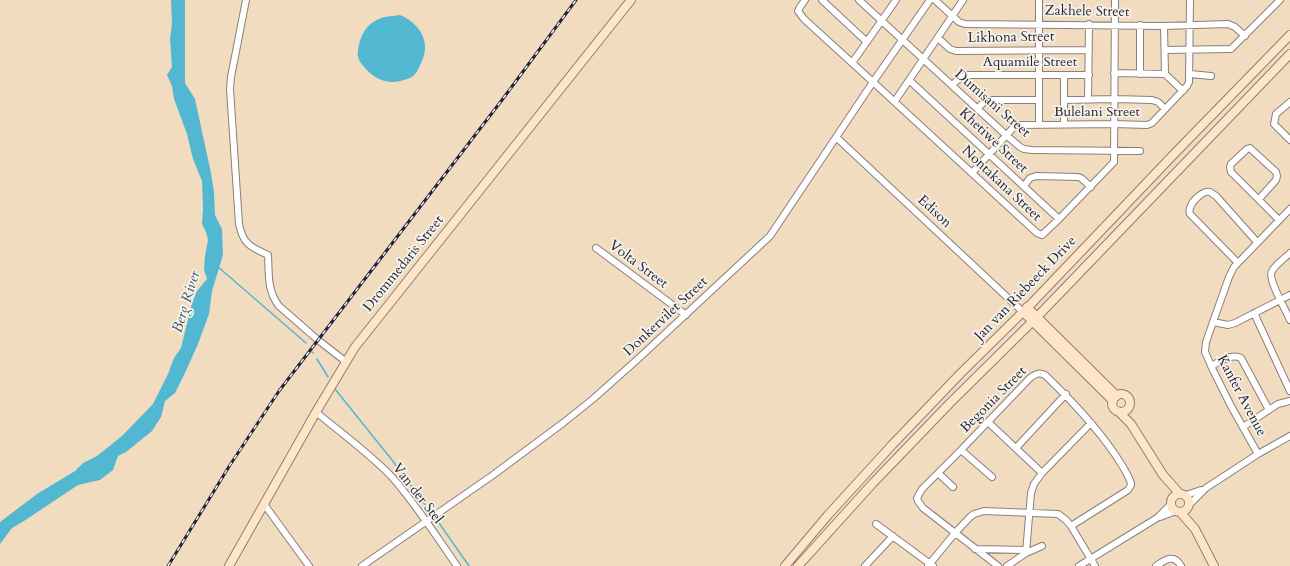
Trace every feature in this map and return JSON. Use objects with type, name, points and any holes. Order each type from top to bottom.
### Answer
[{"type":"main road","name":"Drommedaris Street","points":[[229,566],[345,361],[368,330],[407,283],[631,0]]},
{"type":"main road","name":"Jan van Riebeeck Drive","points":[[785,566],[828,515],[892,445],[960,374],[1025,310],[1290,35]]},
{"type":"main road","name":"Jan van Riebeeck Drive","points":[[798,566],[873,483],[1290,54]]},
{"type":"main road","points":[[1025,310],[1115,398]]},
{"type":"main road","points":[[1131,424],[1129,399],[1127,396],[1120,394],[1115,398],[1114,408],[1131,424],[1177,498]]},
{"type":"main road","points":[[1119,412],[1126,411],[1130,406]]},
{"type":"main road","points":[[1177,498],[1188,498],[1190,515],[1195,529],[1214,566]]},
{"type":"main road","points":[[1177,498],[1172,508],[1195,529]]},
{"type":"main road","points":[[1178,512],[1186,511],[1189,505]]},
{"type":"street","points":[[246,0],[230,83],[240,232],[248,245],[268,255],[269,284],[274,299],[279,306],[345,361]]},
{"type":"street","name":"Nontakana Street","points":[[805,0],[799,9],[799,14],[1037,233],[1042,235],[1113,165],[1115,160],[1115,0]]},
{"type":"street","points":[[822,0],[867,42]]},
{"type":"street","name":"Dumisani Street","points":[[859,0],[1006,135],[1024,149],[1140,151]]},
{"type":"street","points":[[852,63],[896,0]]},
{"type":"street","name":"Donkervilet Street","points":[[362,566],[493,475],[563,424],[686,315],[770,236],[930,0]]},
{"type":"street","name":"Zakhele Street","points":[[935,0],[959,22],[965,24],[1089,24],[1164,26],[1230,25],[1235,27],[1245,36]]},
{"type":"street","points":[[895,101],[963,0]]},
{"type":"street","points":[[1039,0],[1039,125]]},
{"type":"street","name":"Bulelani Street","points":[[972,173],[1016,126],[1064,124],[1150,124],[1188,84],[1190,74],[1190,0]]},
{"type":"street","points":[[1165,50],[1228,50],[1245,36],[1278,1]]},
{"type":"street","points":[[1088,99],[1089,24]]},
{"type":"street","points":[[1140,25],[1140,74]]},
{"type":"street","points":[[1164,26],[1164,74]]},
{"type":"street","name":"Likhona Street","points":[[938,38],[950,49],[956,51],[1039,49],[1089,50]]},
{"type":"street","points":[[1114,73],[1164,74],[1183,91]]},
{"type":"street","name":"Aquamile Street","points":[[952,85],[958,79],[965,76],[1039,74],[1088,75]]},
{"type":"street","points":[[1190,74],[1211,76]]},
{"type":"street","points":[[1064,75],[1064,124]]},
{"type":"street","name":"Khetiwe Street","points":[[909,80],[1059,219]]},
{"type":"street","points":[[978,108],[984,102],[989,100],[1039,100]]},
{"type":"street","points":[[1064,100],[1152,100],[1158,102],[1165,109]]},
{"type":"street","points":[[1290,102],[1276,114],[1274,124],[1290,140]]},
{"type":"street","name":"Edison","points":[[836,138],[1015,305],[1025,310]]},
{"type":"street","points":[[1259,199],[1276,180],[1277,176],[1276,172],[1250,148],[1231,164],[1231,172],[1279,220]]},
{"type":"street","points":[[1024,186],[1033,177],[1043,176],[1078,177],[1084,180],[1091,187]]},
{"type":"street","points":[[1237,262],[1190,214],[1190,207],[1199,196],[1205,192],[1210,192],[1216,196],[1257,242]]},
{"type":"street","name":"Kanfer Avenue","points":[[1258,454],[1206,356],[1205,347],[1212,322],[1229,277],[1237,262],[1290,209]]},
{"type":"street","name":"Volta Street","points":[[596,248],[686,315]]},
{"type":"street","points":[[1290,253],[1273,269],[1270,276],[1290,320]]},
{"type":"street","points":[[1212,322],[1231,325],[1290,295]]},
{"type":"street","points":[[1254,313],[1290,391]]},
{"type":"street","points":[[1211,366],[1231,357],[1236,356],[1241,358],[1269,410]]},
{"type":"street","name":"Begonia Street","points":[[955,533],[923,508],[918,502],[917,498],[919,492],[1030,378],[1037,373],[1045,375],[1066,394],[1091,423],[1120,462],[1130,480],[1131,485],[1128,490],[1071,526]]},
{"type":"street","points":[[1016,448],[1066,394]]},
{"type":"street","points":[[1243,427],[1278,404],[1290,402]]},
{"type":"street","name":"Van der Stel","points":[[316,412],[392,478],[457,566]]},
{"type":"street","points":[[988,422],[1042,473]]},
{"type":"street","points":[[1007,566],[1026,551],[1032,487],[1042,473],[1091,423]]},
{"type":"street","points":[[1189,505],[1206,488],[1258,454],[1290,436]]},
{"type":"street","points":[[961,450],[992,477]]},
{"type":"street","points":[[938,473],[953,487]]},
{"type":"street","points":[[1079,566],[1157,518],[1177,498],[1206,488]]},
{"type":"street","points":[[264,504],[309,566]]},
{"type":"street","points":[[876,524],[930,565],[955,533],[970,517],[978,512],[1058,514],[1071,526],[1095,566]]},
{"type":"street","points":[[1157,518],[1178,512]]},
{"type":"street","points":[[955,533],[998,566]]},
{"type":"street","points":[[865,566],[893,536]]},
{"type":"street","points":[[975,549],[1026,551],[1042,546]]},
{"type":"street","points":[[1156,566],[1165,560],[1172,559],[1178,562],[1181,566]]},
{"type":"water","points":[[171,0],[185,0],[185,83],[195,99],[211,173],[215,215],[222,229],[223,255],[212,291],[209,314],[185,373],[175,393],[165,401],[161,417],[152,431],[126,452],[118,456],[113,470],[100,480],[78,485],[12,528],[0,544],[0,522],[37,494],[75,471],[83,463],[97,456],[122,436],[153,404],[174,358],[181,348],[192,303],[197,291],[207,279],[204,270],[208,240],[202,224],[202,181],[193,159],[187,134],[174,99],[172,86],[167,75],[172,67],[170,39],[172,23]]},
{"type":"water","points":[[400,15],[413,23],[422,34],[425,46],[424,54],[418,70],[413,76],[407,79],[388,82],[378,79],[365,68],[359,59],[358,50],[364,31],[374,21],[381,18]]},
{"type":"waterway","points":[[217,266],[306,343]]},
{"type":"waterway","points":[[317,359],[328,377]]},
{"type":"waterway","points":[[335,389],[392,460],[429,510]]},
{"type":"waterway","points":[[439,523],[469,566]]},
{"type":"railway","points":[[168,566],[230,465],[279,391],[502,100],[576,0]]},
{"type":"water label","name":"Berg River","points":[[187,302]]}]
